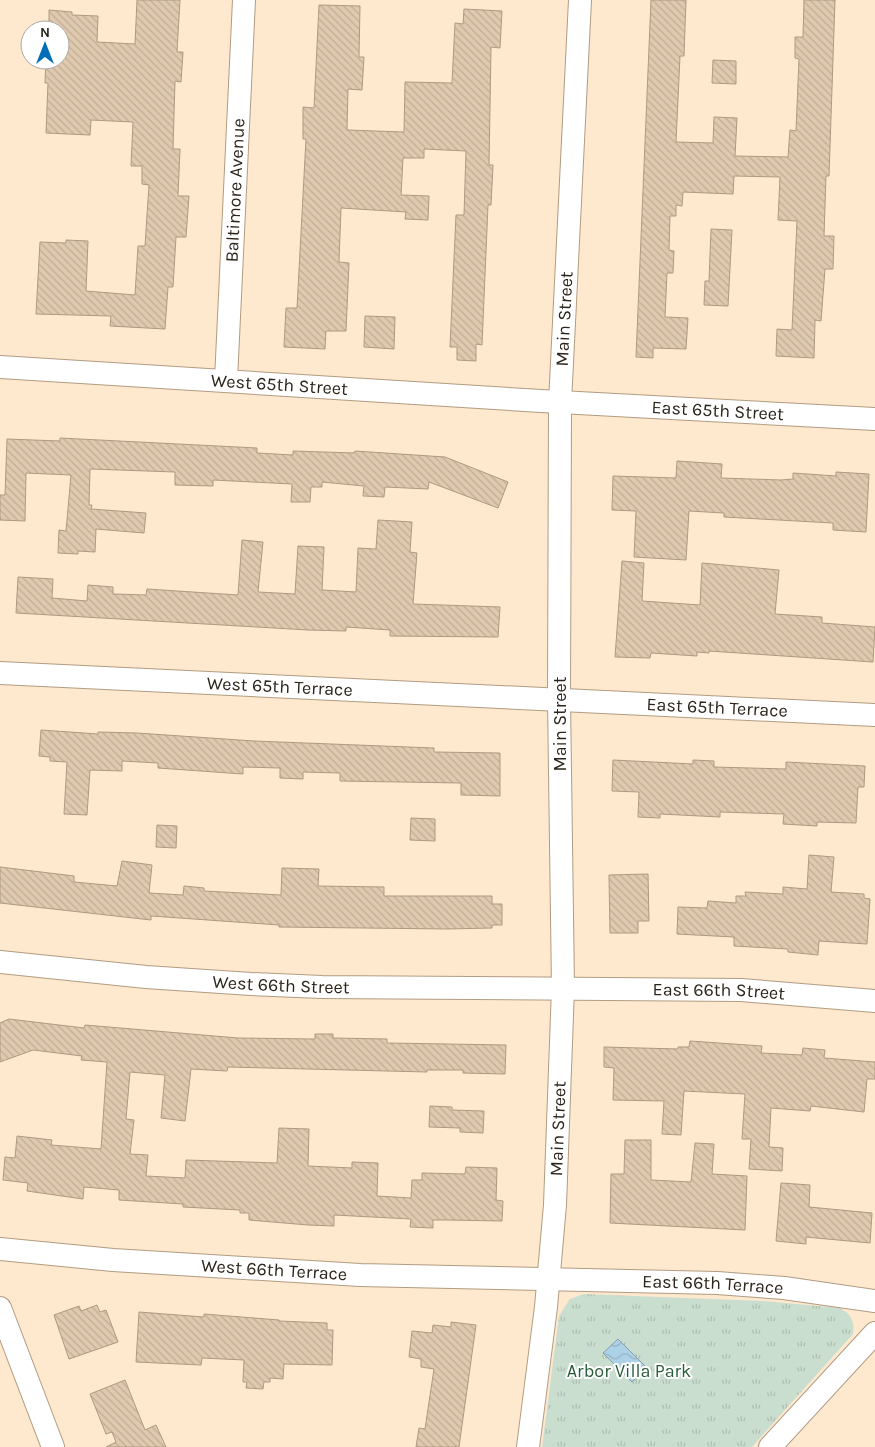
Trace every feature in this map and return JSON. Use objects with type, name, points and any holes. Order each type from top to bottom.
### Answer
[{"type":"street","name":"Baltimore Avenue","points":[[226,380],[244,0]]},
{"type":"street","name":"Main Street","points":[[528,1447],[549,1279],[555,1205],[563,988],[560,699],[560,403],[580,0]]},
{"type":"street","name":"West 65th Street","points":[[0,367],[226,380],[560,403]]},
{"type":"street","name":"East 65th Street","points":[[560,403],[875,419]]},
{"type":"street","name":"West 65th Terrace","points":[[0,673],[560,699]]},
{"type":"street","name":"East 65th Terrace","points":[[560,699],[875,715]]},
{"type":"street","name":"West 66th Street","points":[[0,962],[128,975],[251,984],[322,987],[563,988]]},
{"type":"street","name":"East 66th Street","points":[[563,988],[740,990],[875,1001]]},
{"type":"street","name":"West 66th Terrace","points":[[0,1249],[113,1260],[360,1275],[549,1279]]},
{"type":"street","name":"East 66th Terrace","points":[[549,1279],[717,1283],[784,1288],[875,1301]]},
{"type":"street","points":[[0,1308],[53,1447]]},
{"type":"street","points":[[770,1447],[875,1333]]},
{"type":"green space","name":"Arbor Villa Park","points":[[584,1294],[763,1301],[840,1308],[851,1319],[853,1334],[752,1447],[542,1447],[559,1316],[570,1299]]},
{"type":"water","points":[[618,1339],[647,1368],[632,1382],[603,1353]]},
{"type":"building","points":[[137,0],[180,0],[177,52],[183,52],[181,82],[175,81],[173,149],[180,149],[178,196],[189,196],[186,237],[176,237],[173,287],[168,287],[165,329],[110,326],[111,316],[36,314],[40,242],[66,243],[66,240],[88,241],[86,291],[135,295],[138,246],[145,246],[149,185],[142,184],[142,166],[131,166],[133,122],[91,120],[90,135],[46,133],[48,83],[45,83],[46,70],[70,70],[70,20],[49,20],[49,10],[72,12],[72,15],[98,16],[97,42],[135,44]]},
{"type":"building","points":[[651,0],[686,0],[684,56],[680,56],[676,142],[713,143],[714,117],[737,118],[735,156],[788,157],[790,130],[796,131],[799,59],[795,58],[795,37],[803,37],[804,0],[835,0],[829,176],[826,176],[824,236],[834,236],[833,269],[825,269],[821,321],[815,320],[814,358],[776,356],[777,329],[792,330],[797,221],[778,220],[780,177],[734,176],[733,194],[683,192],[682,206],[676,205],[676,216],[670,216],[669,250],[674,251],[673,273],[667,273],[665,317],[688,318],[686,349],[653,348],[653,358],[636,357]]},
{"type":"building","points":[[319,5],[360,6],[359,57],[364,57],[362,90],[348,89],[347,130],[404,132],[405,82],[452,83],[455,23],[463,24],[464,9],[502,11],[500,48],[491,47],[489,165],[493,165],[491,205],[488,205],[482,345],[476,344],[476,361],[457,360],[457,347],[450,347],[456,215],[464,215],[466,151],[424,149],[424,158],[403,158],[401,195],[429,196],[428,220],[405,219],[406,212],[341,208],[339,262],[349,263],[346,331],[326,331],[325,349],[284,347],[286,308],[297,308],[306,139],[303,139],[303,107],[314,108]]},
{"type":"building","points":[[713,60],[736,61],[736,84],[712,83]]},
{"type":"building","points":[[711,229],[732,230],[728,306],[704,305],[705,281],[709,281]]},
{"type":"building","points":[[365,316],[395,317],[394,349],[364,347]]},
{"type":"building","points":[[60,438],[257,448],[257,453],[293,455],[293,451],[354,453],[355,451],[445,457],[508,482],[498,508],[429,482],[428,489],[385,487],[384,497],[363,496],[364,486],[322,482],[322,487],[311,487],[310,502],[291,502],[292,484],[213,480],[213,486],[175,485],[175,472],[90,469],[89,505],[92,505],[91,509],[146,513],[144,533],[96,529],[95,552],[78,551],[78,554],[58,553],[59,530],[66,531],[71,475],[26,473],[25,521],[0,520],[0,495],[5,495],[7,439],[60,441]]},
{"type":"building","points":[[677,461],[722,464],[721,478],[781,480],[793,479],[793,473],[836,476],[836,472],[869,474],[866,532],[833,530],[833,523],[724,517],[724,513],[689,511],[686,560],[634,557],[636,511],[612,510],[613,476],[676,478]]},
{"type":"building","points":[[378,520],[412,522],[410,552],[417,553],[413,604],[500,607],[498,637],[390,636],[390,630],[346,627],[346,631],[308,630],[16,613],[18,577],[53,579],[52,598],[87,601],[88,585],[113,587],[113,594],[146,595],[147,589],[238,595],[242,540],[263,542],[258,592],[295,594],[298,546],[324,547],[322,590],[356,592],[358,548],[376,549]]},
{"type":"building","points":[[622,561],[644,563],[642,601],[700,605],[702,563],[779,570],[775,614],[822,617],[822,623],[875,627],[873,662],[709,651],[709,653],[697,652],[697,656],[651,653],[650,658],[615,657]]},
{"type":"building","points":[[41,730],[434,748],[434,752],[500,753],[500,796],[461,795],[461,783],[340,781],[340,773],[303,772],[303,779],[280,778],[280,768],[243,767],[243,774],[158,768],[158,763],[122,761],[122,771],[90,770],[87,815],[64,814],[67,762],[50,761],[50,757],[39,756]]},
{"type":"building","points":[[613,760],[693,764],[693,760],[714,761],[714,767],[786,769],[786,762],[865,766],[864,787],[858,787],[856,823],[817,822],[817,826],[783,824],[784,814],[720,812],[720,817],[660,814],[660,818],[638,817],[639,792],[612,791]]},
{"type":"building","points":[[411,818],[435,819],[435,841],[410,840]]},
{"type":"building","points":[[157,825],[177,826],[176,848],[156,847]]},
{"type":"building","points":[[809,855],[834,857],[831,892],[864,894],[864,898],[870,899],[867,944],[819,941],[818,955],[788,952],[788,949],[734,946],[734,937],[677,934],[678,907],[707,908],[708,901],[736,903],[736,896],[746,896],[745,892],[783,894],[783,887],[807,889]]},
{"type":"building","points":[[122,861],[152,865],[149,893],[183,895],[184,886],[204,888],[204,891],[281,895],[282,868],[319,869],[318,886],[384,887],[384,896],[492,896],[492,904],[502,904],[502,925],[492,925],[492,928],[448,929],[279,927],[279,925],[151,916],[151,920],[0,903],[0,867],[74,876],[74,882],[117,886]]},
{"type":"building","points":[[648,874],[649,921],[638,921],[638,933],[610,933],[609,875]]},
{"type":"building","points":[[9,1019],[84,1028],[85,1025],[238,1038],[315,1039],[315,1034],[333,1034],[333,1038],[387,1039],[387,1043],[506,1045],[505,1074],[463,1073],[463,1070],[427,1070],[427,1072],[228,1067],[227,1071],[191,1069],[185,1121],[161,1118],[165,1075],[130,1072],[126,1119],[134,1120],[130,1154],[148,1155],[146,1176],[185,1178],[186,1160],[277,1163],[279,1128],[309,1129],[308,1166],[352,1168],[352,1162],[378,1163],[377,1196],[411,1198],[412,1180],[422,1180],[422,1173],[465,1174],[466,1167],[497,1168],[496,1200],[503,1201],[502,1221],[433,1220],[433,1228],[410,1227],[411,1219],[334,1215],[334,1226],[308,1225],[249,1220],[249,1213],[240,1213],[240,1210],[183,1207],[183,1204],[119,1200],[119,1190],[84,1187],[83,1199],[27,1191],[28,1183],[3,1180],[5,1157],[15,1158],[17,1136],[52,1140],[51,1145],[101,1149],[107,1062],[81,1060],[82,1056],[33,1050],[0,1062],[0,1023]]},
{"type":"building","points":[[690,1041],[762,1046],[761,1053],[802,1055],[803,1048],[825,1050],[824,1058],[875,1062],[875,1079],[867,1079],[864,1112],[811,1106],[810,1111],[771,1108],[769,1147],[783,1148],[782,1171],[749,1169],[751,1139],[742,1139],[745,1094],[684,1091],[681,1135],[662,1134],[664,1101],[613,1100],[614,1068],[604,1067],[604,1047],[678,1049],[678,1047],[689,1047]]},
{"type":"building","points":[[430,1106],[452,1107],[452,1110],[484,1111],[483,1133],[460,1132],[460,1128],[429,1127]]},
{"type":"building","points":[[625,1140],[651,1140],[651,1180],[691,1182],[695,1143],[714,1144],[712,1174],[747,1176],[745,1230],[610,1223],[611,1174],[624,1174]]},
{"type":"building","points":[[781,1183],[810,1185],[809,1207],[872,1213],[870,1243],[806,1237],[806,1244],[776,1241]]},
{"type":"building","points":[[97,1305],[100,1312],[106,1310],[118,1342],[69,1359],[54,1315],[79,1306],[81,1311]]},
{"type":"building","points":[[139,1312],[204,1317],[204,1314],[279,1321],[327,1323],[327,1330],[333,1330],[332,1365],[284,1364],[283,1379],[270,1378],[270,1382],[264,1382],[263,1389],[246,1388],[247,1382],[243,1382],[244,1360],[202,1358],[201,1365],[136,1362]]},
{"type":"building","points":[[451,1322],[476,1325],[459,1447],[416,1447],[419,1428],[425,1429],[434,1369],[421,1367],[421,1359],[409,1357],[412,1331],[432,1333],[433,1325],[451,1327]]},
{"type":"building","points":[[125,1380],[145,1430],[156,1425],[166,1447],[106,1447],[116,1442],[112,1432],[106,1434],[90,1394]]}]
